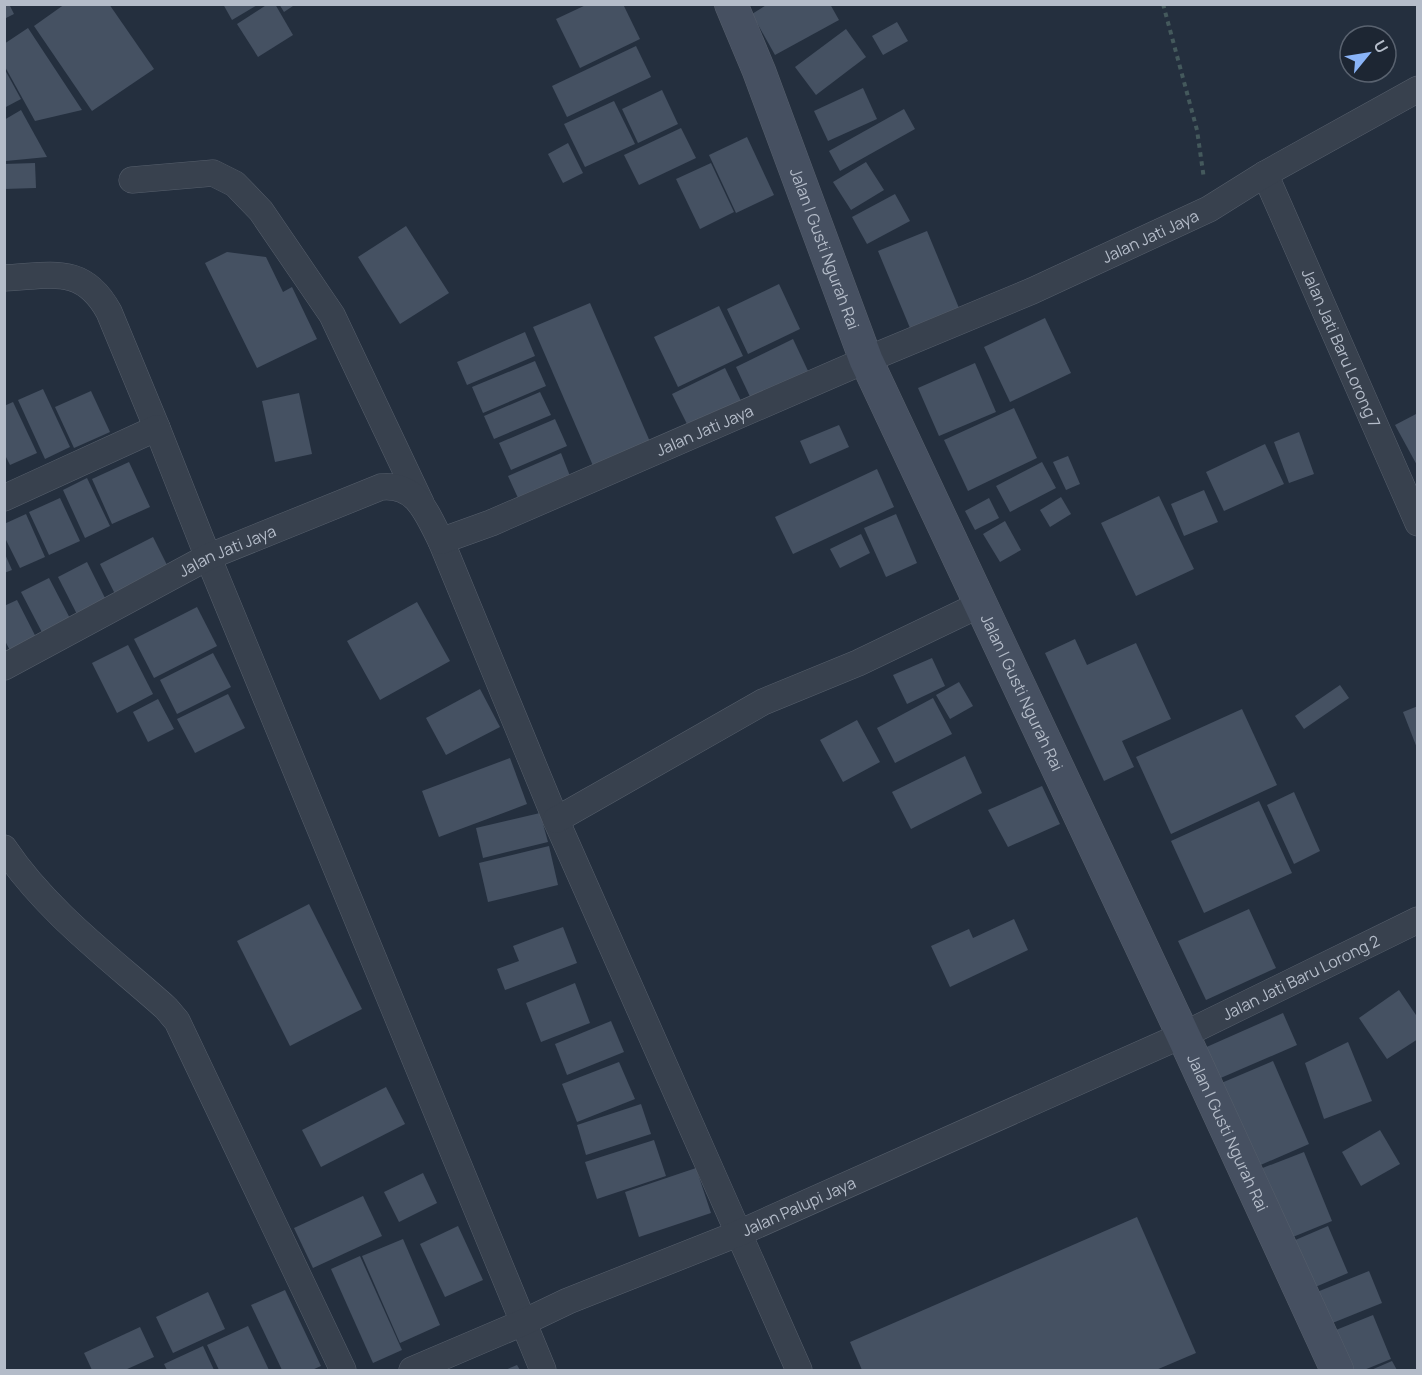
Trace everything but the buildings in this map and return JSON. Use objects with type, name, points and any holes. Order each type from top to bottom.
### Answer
[{"type":"main road","name":"Jalan I Gusti Ngurah Rai","points":[[731,4],[759,71],[866,360],[1183,1035],[1337,1371]]},
{"type":"street","name":"Jalan Jati Jaya","points":[[4,667],[208,557],[381,487],[394,486],[403,489],[423,506],[441,541],[491,523],[866,360],[1032,291],[1209,209],[1264,174],[1418,89]]},
{"type":"street","points":[[132,180],[213,173],[235,184],[261,211],[332,315],[423,506]]},
{"type":"street","name":"Jalan Jati Baru Lorong 7","points":[[1264,174],[1418,523]]},
{"type":"street","points":[[4,278],[69,275],[89,286],[102,299],[109,312],[543,1371]]},
{"type":"street","points":[[4,498],[157,428]]},
{"type":"street","points":[[441,541],[556,820],[799,1371]]},
{"type":"street","points":[[556,820],[763,702],[858,663],[981,604]]},
{"type":"street","points":[[4,848],[32,884],[85,939],[166,1008],[177,1021],[343,1371]]},
{"type":"street","name":"Jalan Jati Baru Lorong 2","points":[[1183,1035],[1418,920]]},
{"type":"street","name":"Jalan Palupi Jaya","points":[[412,1371],[568,1301],[737,1234],[1183,1035]]},
{"type":"path","points":[[1163,4],[1197,130],[1209,209]]}]
